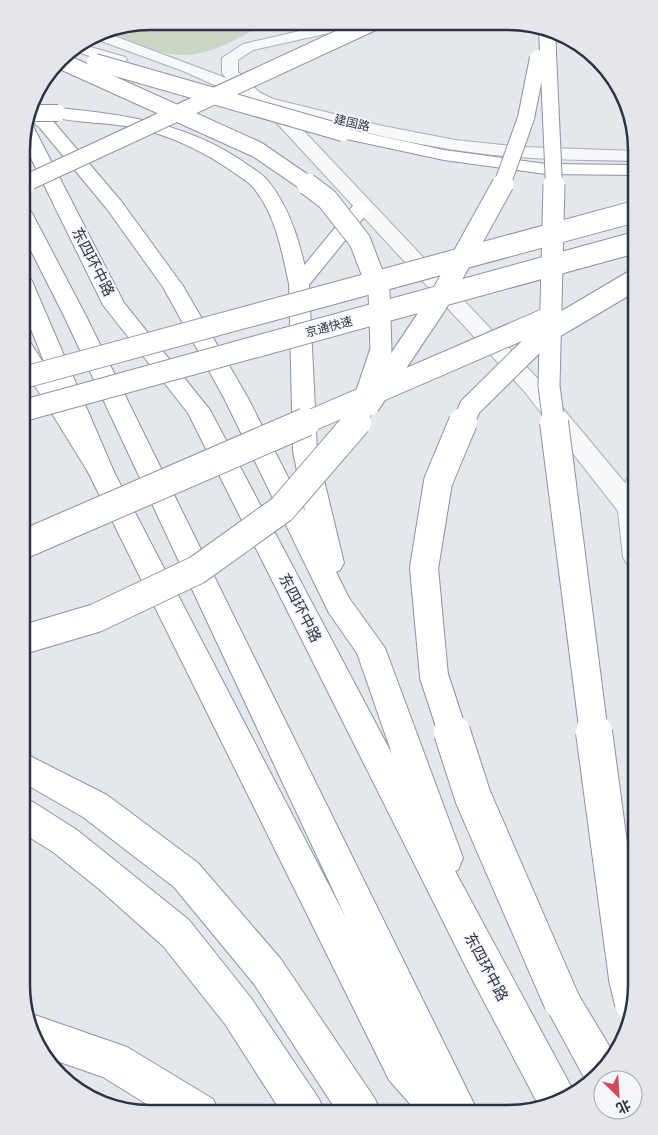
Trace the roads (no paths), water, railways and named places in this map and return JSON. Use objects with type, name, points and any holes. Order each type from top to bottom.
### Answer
[{"type":"highway","points":[[30,181],[357,30]]},
{"type":"highway","points":[[30,638],[96,618],[198,570],[282,509],[357,423],[436,305],[501,188],[526,118],[545,35]]},
{"type":"highway","points":[[546,36],[555,204],[549,386],[628,982]]},
{"type":"highway","points":[[77,55],[140,75],[343,133],[444,155],[537,168],[628,170]]},
{"type":"highway","points":[[67,64],[258,150],[294,173],[327,199],[360,241],[379,291],[381,350],[357,423]]},
{"type":"highway","points":[[36,112],[123,120],[169,131],[209,148],[237,166],[264,187],[291,247],[299,284],[301,385],[305,451],[339,605]]},
{"type":"highway","points":[[35,116],[46,124],[114,204],[173,286],[236,398],[339,605],[370,648],[482,960]]},
{"type":"highway","name":"东四环中路","points":[[31,139],[114,305],[198,410],[482,960],[551,1088]]},
{"type":"highway","points":[[299,284],[363,206]]},
{"type":"highway","points":[[30,376],[628,213]]},
{"type":"highway","points":[[30,229],[79,325],[455,1105]]},
{"type":"highway","name":"京通快速","points":[[30,409],[628,244]]},
{"type":"highway","points":[[30,542],[628,284]]},
{"type":"highway","points":[[598,1064],[562,1002],[473,797],[434,676],[424,568],[438,482],[470,407],[544,332],[628,285]]},
{"type":"highway","points":[[30,300],[102,474],[403,1066],[437,1105]]},
{"type":"highway","points":[[30,360],[102,474]]},
{"type":"highway","points":[[30,770],[95,806],[186,875],[267,971],[356,1105]]},
{"type":"highway","points":[[30,818],[64,841],[111,877],[176,933],[238,1011],[300,1105]]},
{"type":"highway","points":[[41,1035],[114,1061],[186,1105]]},
{"type":"street","points":[[189,68],[261,30]]},
{"type":"street","points":[[321,30],[248,47],[230,58],[230,73],[243,88],[267,102],[628,490]]},
{"type":"street","points":[[106,38],[189,68],[267,102]]},
{"type":"street","name":"建国路","points":[[84,50],[198,84],[267,102],[357,125],[455,145],[547,154],[628,156]]}]
